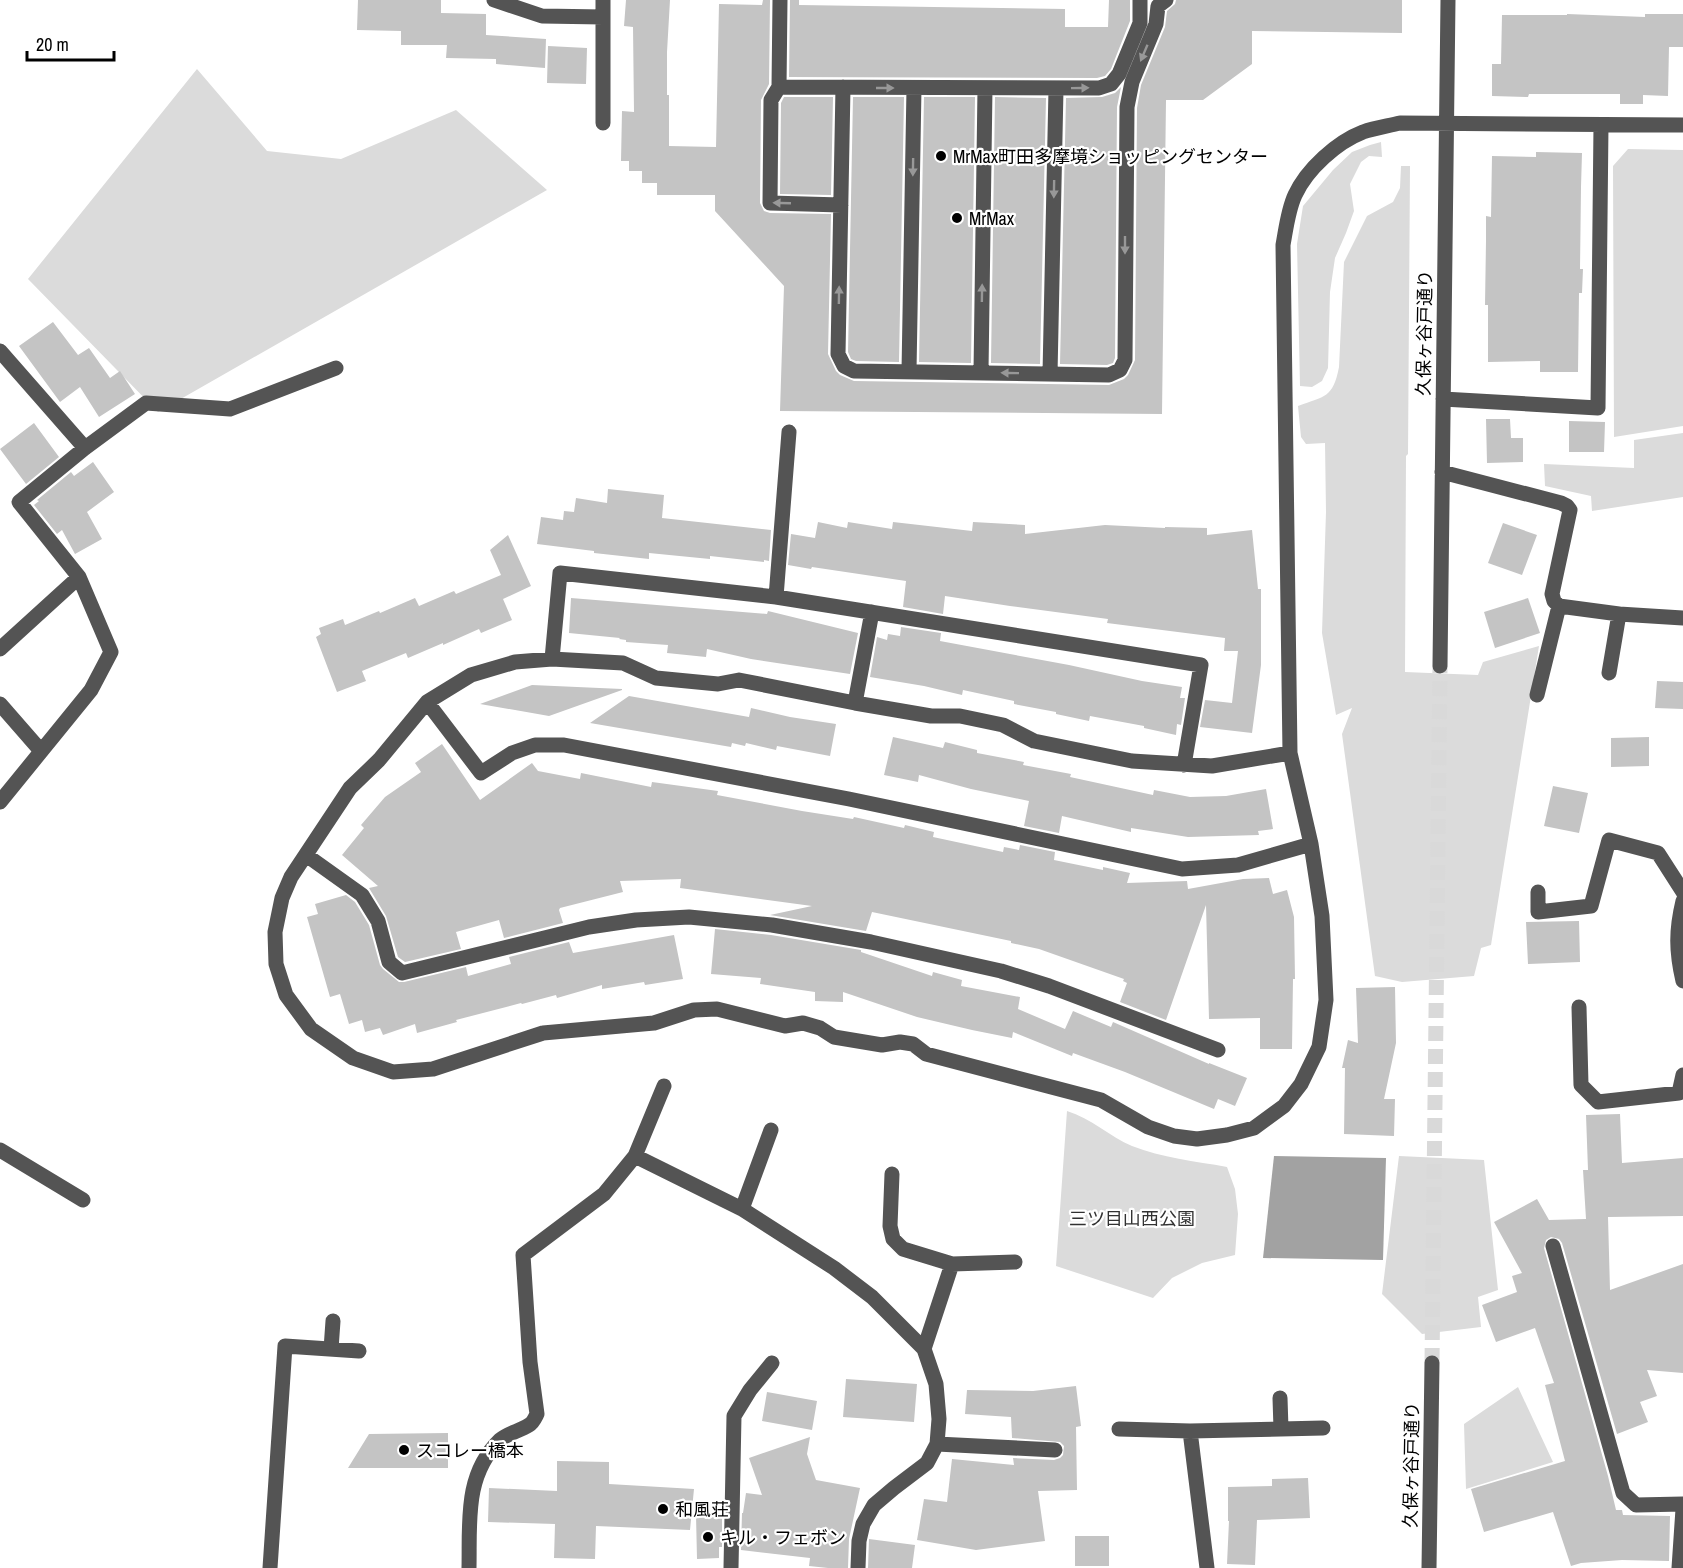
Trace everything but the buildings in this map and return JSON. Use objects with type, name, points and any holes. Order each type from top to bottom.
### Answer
[{"type":"street","points":[[494,0],[542,16],[603,17]]},
{"type":"street","points":[[603,0],[603,123]]},
{"type":"street","points":[[780,0],[779,87],[771,100],[770,203],[841,205]]},
{"type":"street","points":[[779,87],[1099,88],[1110,84],[1119,74],[1140,23],[1140,0]]},
{"type":"street","points":[[843,87],[838,354],[844,366],[854,370],[1109,375],[1120,370],[1125,360],[1126,107],[1132,82],[1156,24],[1158,6],[1166,0]]},
{"type":"street","name":"久保ヶ谷戸通り","points":[[1440,666],[1448,0]]},
{"type":"street","points":[[909,371],[914,88]]},
{"type":"street","points":[[981,372],[985,88]]},
{"type":"street","points":[[1050,374],[1056,89]]},
{"type":"street","points":[[1290,753],[1212,766],[1132,761],[1034,741],[1003,724],[960,716],[932,716],[855,704],[739,680],[718,684],[657,678],[623,663],[552,659],[515,662],[471,675],[427,702],[379,760],[350,788],[291,877],[282,898],[275,932],[276,964],[286,995],[312,1029],[353,1058],[393,1072],[433,1069],[543,1033],[654,1023],[694,1010],[717,1009],[785,1026],[803,1023],[820,1028],[834,1036],[882,1045],[900,1042],[913,1044],[926,1054],[1101,1100],[1148,1127],[1174,1136],[1197,1139],[1254,1128],[1284,1106],[1301,1084],[1319,1047],[1326,1000],[1322,916],[1311,844],[1290,753],[1283,245],[1295,195],[1311,170],[1332,150],[1362,132],[1400,123],[1683,125]]},
{"type":"street","points":[[1443,399],[1598,408],[1601,125]]},
{"type":"street","points":[[0,351],[85,448]]},
{"type":"street","points":[[0,801],[91,690],[111,652],[79,577],[19,502],[85,448],[146,403],[230,409],[336,369]]},
{"type":"street","points":[[776,597],[789,432]]},
{"type":"street","points":[[1442,472],[1567,506],[1570,510],[1552,594],[1559,606],[1619,614],[1683,618]]},
{"type":"street","points":[[552,659],[560,573],[776,597],[1201,665],[1184,765]]},
{"type":"street","points":[[0,649],[79,577]]},
{"type":"street","points":[[1537,695],[1559,606]]},
{"type":"street","points":[[855,704],[872,612]]},
{"type":"street","points":[[1609,673],[1619,614]]},
{"type":"street","points":[[427,702],[481,773],[512,753],[535,745],[564,745],[849,799],[1182,869],[1238,865],[1311,844]]},
{"type":"street","points":[[0,704],[41,751]]},
{"type":"street","points":[[1538,892],[1538,912],[1591,906],[1609,840],[1659,853],[1683,892]]},
{"type":"street","points":[[306,855],[362,894],[378,921],[389,962],[402,973],[589,927],[636,920],[690,917],[772,925],[871,942],[1001,971],[1048,986],[1218,1050]]},
{"type":"street","points":[[1683,901],[1678,924],[1678,962],[1683,981]]},
{"type":"street","points":[[1579,1007],[1581,1085],[1598,1102],[1679,1093],[1683,1075]]},
{"type":"street","points":[[469,1568],[471,1500],[479,1468],[490,1451],[503,1438],[531,1424],[537,1414],[530,1362],[524,1255],[604,1194],[635,1156],[664,1086]]},
{"type":"street","points":[[742,1209],[771,1130]]},
{"type":"street","points":[[0,1150],[83,1200]]},
{"type":"street","points":[[635,1156],[742,1209],[834,1268],[872,1297],[924,1349],[936,1384],[939,1419],[937,1444],[927,1463],[874,1505],[863,1524],[859,1541],[858,1568]]},
{"type":"street","points":[[892,1174],[890,1226],[893,1239],[903,1249],[952,1264],[1015,1262]]},
{"type":"street","points":[[1553,1246],[1623,1493],[1636,1505],[1683,1504]]},
{"type":"street","points":[[924,1349],[952,1264]]},
{"type":"street","points":[[331,1349],[333,1321]]},
{"type":"street","points":[[270,1568],[285,1346],[360,1351]]},
{"type":"street","name":"久保ヶ谷戸通り","points":[[1429,1568],[1432,1363]]},
{"type":"street","points":[[731,1568],[734,1416],[750,1390],[772,1364]]},
{"type":"street","points":[[1280,1398],[1281,1429]]},
{"type":"street","points":[[1119,1429],[1190,1431],[1323,1428]]},
{"type":"street","points":[[1190,1431],[1207,1568]]},
{"type":"street","points":[[937,1444],[1055,1450]]},
{"type":"street","points":[[1679,1568],[1683,1509]]},
{"type":"green space","points":[[197,69],[267,151],[341,159],[456,110],[547,190],[158,412],[28,279]]},
{"type":"green space","points":[[1381,142],[1382,157],[1369,156],[1361,162],[1350,184],[1354,211],[1335,258],[1330,292],[1328,368],[1322,381],[1312,387],[1300,386],[1297,244],[1303,206],[1333,170],[1352,152]]},
{"type":"green space","points":[[1628,149],[1683,150],[1683,426],[1614,437],[1613,166]]},
{"type":"green space","points":[[1401,166],[1410,166],[1405,672],[1478,675],[1483,662],[1539,646],[1491,945],[1481,948],[1474,976],[1402,982],[1375,976],[1342,734],[1352,708],[1336,715],[1322,633],[1326,512],[1325,443],[1306,444],[1301,437],[1298,406],[1321,397],[1334,385],[1339,367],[1344,262],[1367,216],[1393,202],[1400,188]]},
{"type":"green space","points":[[1683,433],[1683,497],[1592,511],[1591,496],[1545,486],[1544,464],[1634,468],[1634,440]]},
{"type":"green space","name":"三ツ目山西公園","points":[[1067,1111],[1143,1150],[1227,1167],[1235,1189],[1238,1214],[1235,1255],[1202,1263],[1172,1278],[1153,1298],[1056,1266]]},
{"type":"green space","points":[[1399,1156],[1484,1160],[1498,1290],[1478,1297],[1481,1327],[1422,1334],[1382,1294]]},
{"type":"green space","points":[[1518,1387],[1553,1462],[1466,1489],[1464,1424]]},
{"type":"shaded area","points":[[1274,1156],[1386,1158],[1383,1260],[1263,1258]]},
{"type":"tunnel","points":[[1432,1363],[1440,666]]},
{"type":"place","name":"MrMax町田多摩境ショッピングセンター","points":[[941,156]]},
{"type":"place","name":"MrMax","points":[[957,218]]},
{"type":"place","name":"スコレー橋本","points":[[404,1450]]},
{"type":"place","name":"和風荘","points":[[663,1509]]},
{"type":"place","name":"キル・フェボン","points":[[708,1537]]}]
